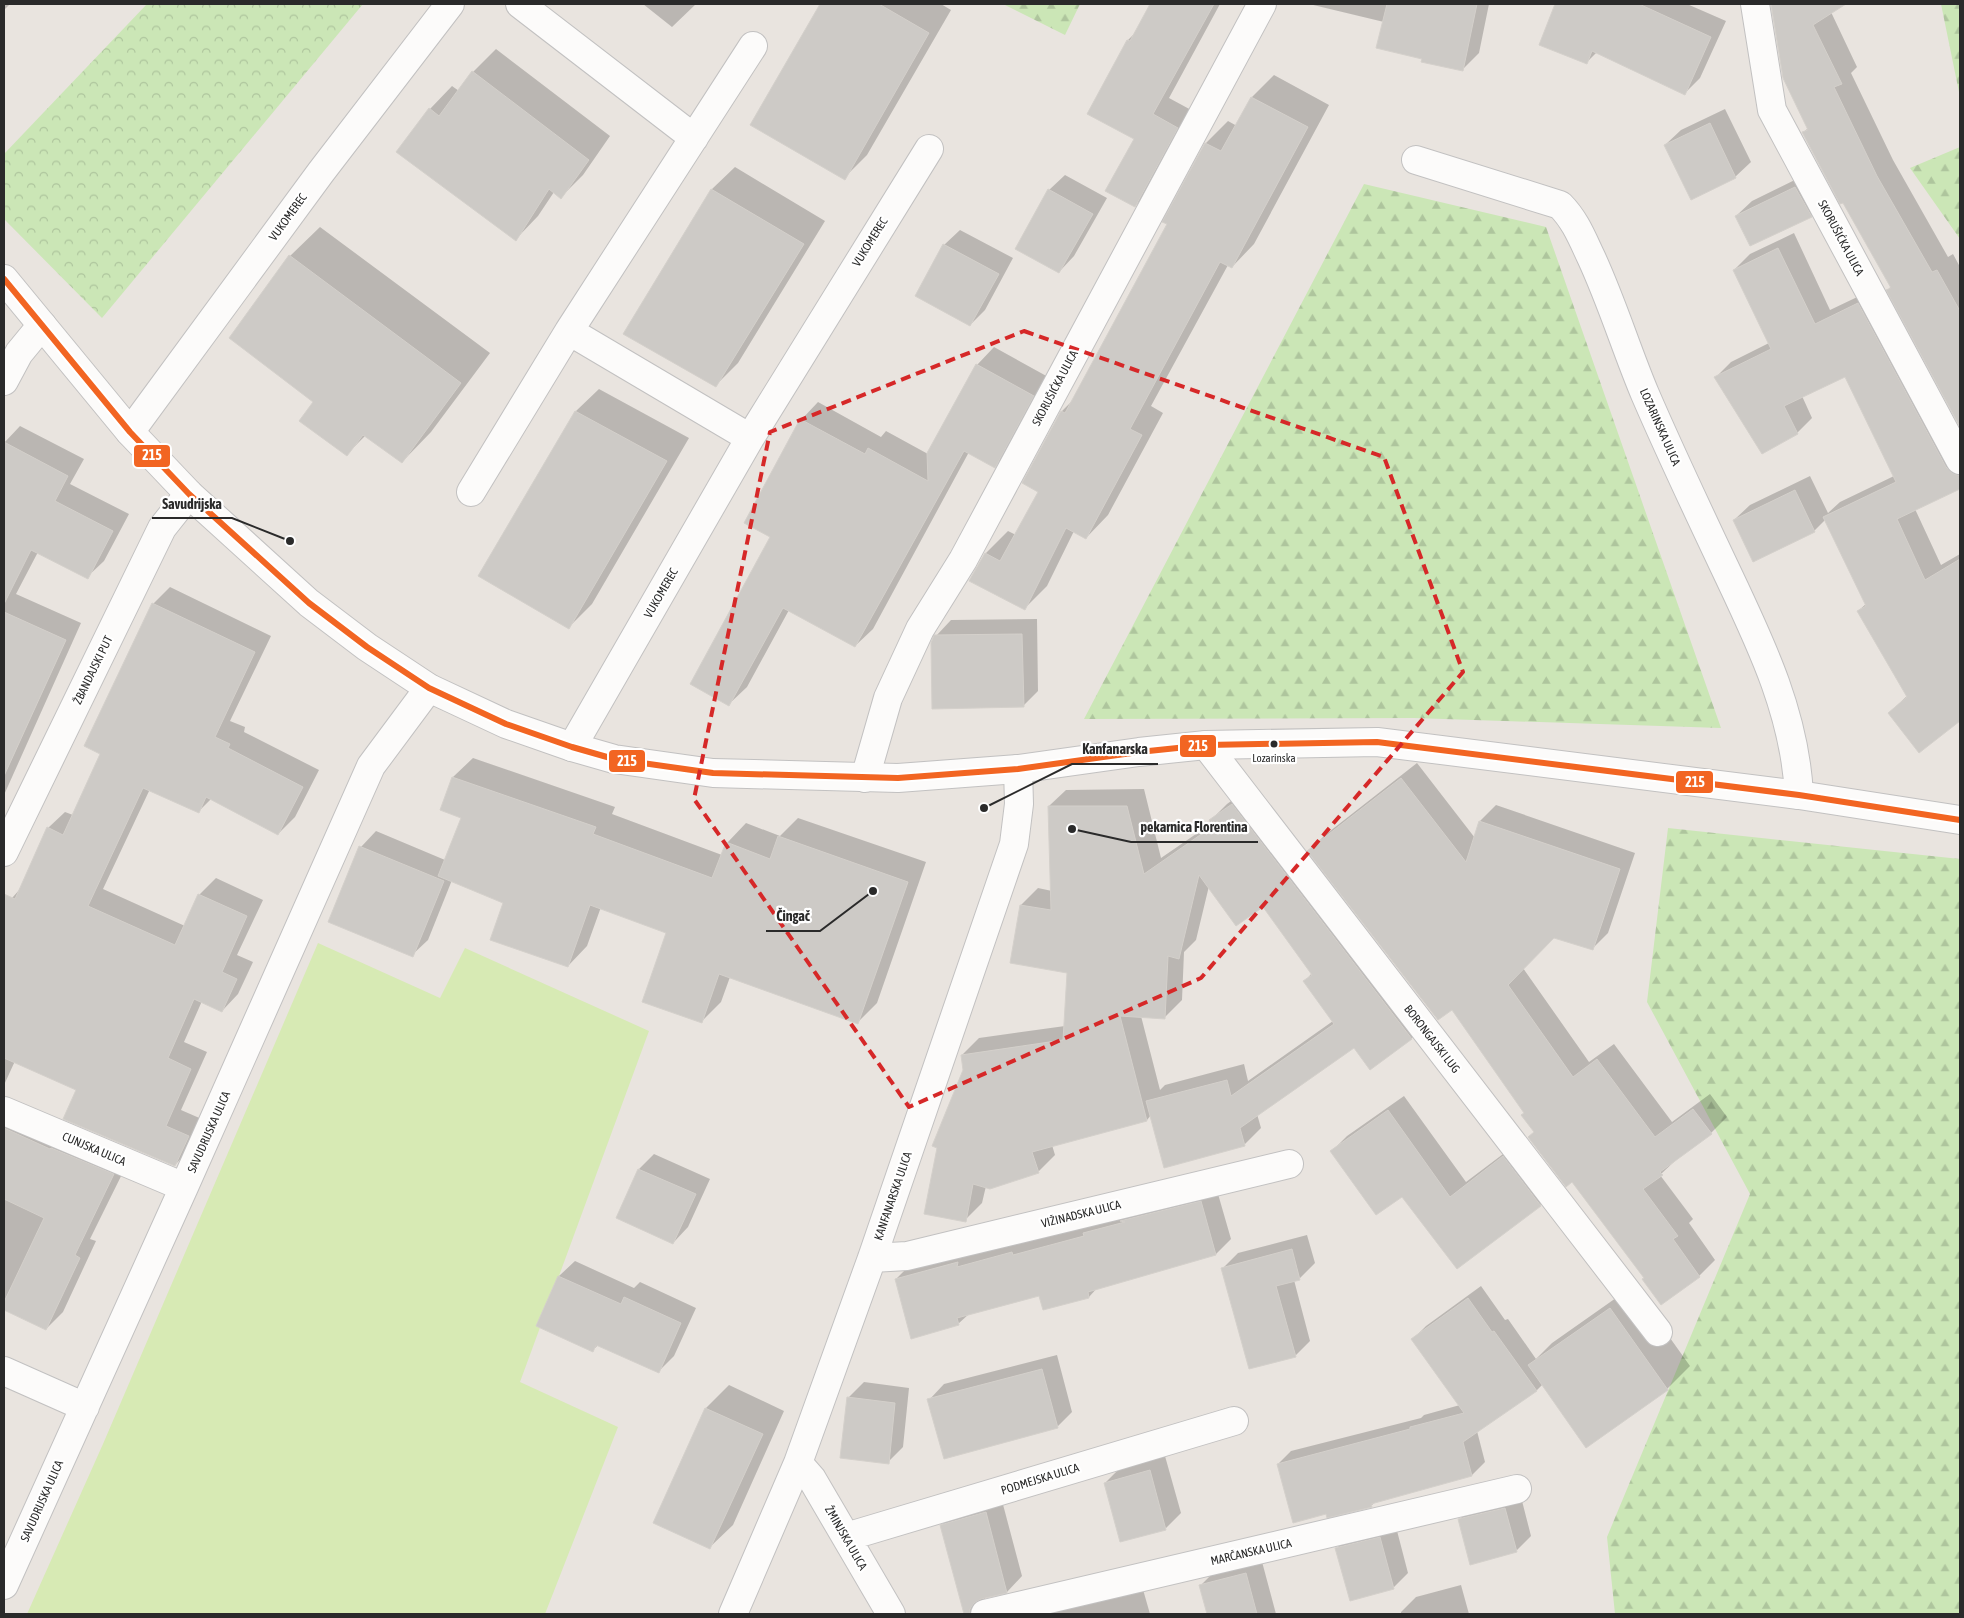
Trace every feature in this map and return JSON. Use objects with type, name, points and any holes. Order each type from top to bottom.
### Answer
[{"type":"street","name":"VUKOMEREC","points":[[130,432],[315,180],[450,4]]},
{"type":"street","points":[[520,4],[694,138]]},
{"type":"street","name":"SKORUŠIĆKA ULICA","points":[[865,778],[888,698],[920,629],[963,560],[1262,4]]},
{"type":"street","name":"SKORUŠIĆKA ULICA","points":[[1756,4],[1772,110],[1960,460]]},
{"type":"street","points":[[471,492],[569,331],[753,46]]},
{"type":"street","name":"VUKOMEREC","points":[[572,747],[750,438],[929,149]]},
{"type":"street","name":"LOZARINSKA ULICA","points":[[1416,160],[1560,205],[1571,216],[1602,282],[1661,430],[1764,649],[1788,721],[1798,769],[1799,795]]},
{"type":"street","points":[[4,279],[130,432],[190,494],[309,603],[367,647],[429,688],[506,724],[572,747],[614,759],[713,773],[865,778],[908,777],[1018,769],[1139,752],[1206,746],[1377,742],[1799,795],[1960,820]]},
{"type":"street","points":[[4,381],[19,353],[42,326]]},
{"type":"street","points":[[569,331],[750,438]]},
{"type":"street","name":"ŽBANDAJSKI PUT","points":[[4,852],[162,528],[190,494]]},
{"type":"street","name":"SAVUDRIJSKA ULICA","points":[[4,1585],[184,1187],[371,766],[429,688]]},
{"type":"street","name":"BORONGAJSKI LUG","points":[[1206,746],[1658,1332]]},
{"type":"street","name":"KANFANARSKA ULICA","points":[[733,1614],[798,1463],[872,1258],[1014,844],[1019,804],[1018,769]]},
{"type":"street","name":"CUNJSKA ULICA","points":[[4,1110],[184,1187]]},
{"type":"street","name":"VIŽINADSKA ULICA","points":[[872,1258],[907,1256],[1289,1164]]},
{"type":"street","points":[[4,1371],[85,1407]]},
{"type":"street","name":"PODMEJSKA ULICA","points":[[846,1537],[1234,1421]]},
{"type":"street","name":"ŽMINJSKA ULICA","points":[[798,1463],[812,1479],[890,1614]]},
{"type":"street","name":"MARČANSKA ULICA","points":[[985,1614],[1517,1489]]},
{"type":"highlighted area","points":[[1024,331],[1384,457],[1463,672],[1201,978],[909,1107],[694,799],[770,432]]},
{"type":"green space","points":[[147,4],[363,4],[102,318],[4,219],[4,154]]},
{"type":"green space","points":[[1003,4],[1080,4],[1065,35]]},
{"type":"green space","points":[[1941,4],[1960,4],[1960,97]]},
{"type":"green space","points":[[1960,147],[1960,239],[1910,168]]},
{"type":"green space","points":[[1364,184],[1546,227],[1721,728],[1414,718],[1084,719]]},
{"type":"green space","points":[[1668,828],[1960,859],[1960,1614],[1615,1614],[1607,1537],[1750,1194],[1647,1002]]},
{"type":"green space","points":[[318,943],[440,998],[465,948],[649,1031],[520,1382],[618,1427],[545,1614],[27,1614],[103,1444]]},
{"type":"building","points":[[820,4],[879,4],[929,33],[845,180],[750,125]]},
{"type":"building","points":[[1150,4],[1214,4],[1153,114],[1178,128],[1135,207],[1105,191],[1134,139],[1087,114],[1127,40],[1130,41]]},
{"type":"building","points":[[1387,4],[1477,4],[1463,71],[1421,62],[1422,59],[1376,48]]},
{"type":"building","points":[[1555,4],[1639,4],[1711,37],[1685,95],[1592,51],[1587,64],[1539,45]]},
{"type":"building","points":[[1771,4],[1846,4],[1813,25],[1842,84],[1834,87],[1877,176],[1932,272],[1937,270],[1960,311],[1960,427],[1886,290],[1891,288],[1843,203],[1840,204],[1802,132],[1808,130],[1783,78]]},
{"type":"building","points":[[472,71],[589,160],[561,199],[549,189],[516,241],[396,152],[429,108],[439,116]]},
{"type":"building","points":[[1251,97],[1308,127],[1232,268],[1220,262],[1130,429],[1142,435],[1086,539],[1066,528],[1025,610],[969,581],[985,553],[1000,561],[1038,492],[1022,483],[1061,411],[1065,413],[1167,224],[1162,222],[1205,143],[1221,151]]},
{"type":"building","points":[[1710,123],[1736,178],[1691,200],[1664,145]]},
{"type":"building","points":[[1795,187],[1812,217],[1750,246],[1735,216]]},
{"type":"building","points":[[711,189],[804,244],[716,387],[623,334]]},
{"type":"building","points":[[1048,189],[1093,214],[1059,273],[1015,249]]},
{"type":"building","points":[[943,244],[999,274],[970,326],[915,296]]},
{"type":"building","points":[[1778,248],[1815,324],[1858,303],[1946,467],[1952,473],[1960,476],[1960,489],[1897,519],[1925,580],[1960,559],[1960,721],[1919,753],[1888,713],[1907,697],[1857,611],[1866,606],[1823,517],[1896,482],[1845,377],[1784,406],[1798,434],[1762,454],[1714,377],[1771,349],[1733,270]]},
{"type":"building","points":[[289,255],[461,383],[402,463],[363,435],[347,456],[299,421],[313,402],[229,338]]},
{"type":"building","points":[[976,364],[1034,396],[995,468],[964,451],[855,647],[783,608],[729,706],[690,684],[770,537],[744,523],[800,419],[865,454],[868,448],[928,481],[927,453]]},
{"type":"building","points":[[575,411],[667,461],[569,629],[478,576]]},
{"type":"building","points":[[4,442],[68,476],[55,501],[113,531],[88,579],[31,550],[4,604]]},
{"type":"building","points":[[1795,490],[1815,532],[1753,562],[1733,520]]},
{"type":"building","points":[[152,603],[255,652],[215,737],[230,744],[228,748],[303,787],[278,835],[206,797],[199,813],[143,788],[88,906],[175,945],[198,894],[247,916],[222,972],[237,979],[222,1012],[194,999],[168,1058],[191,1069],[166,1126],[189,1136],[175,1166],[63,1119],[76,1090],[4,1058],[4,894],[15,899],[47,827],[63,835],[100,754],[84,746]]},
{"type":"building","points":[[4,612],[66,640],[4,776]]},
{"type":"building","points":[[1022,634],[1024,707],[932,709],[931,643],[934,635]]},
{"type":"building","points":[[452,777],[596,827],[593,834],[712,878],[726,842],[770,859],[778,836],[908,882],[858,1024],[719,974],[702,1023],[642,1002],[666,933],[590,905],[568,967],[490,940],[503,903],[438,876],[461,818],[440,810]]},
{"type":"building","points":[[1401,778],[1466,862],[1479,821],[1620,869],[1593,950],[1554,938],[1508,985],[1573,1077],[1597,1059],[1655,1137],[1693,1109],[1712,1134],[1660,1172],[1663,1175],[1643,1189],[1678,1236],[1673,1239],[1700,1277],[1661,1305],[1642,1279],[1644,1278],[1572,1182],[1566,1187],[1528,1137],[1534,1132],[1521,1115],[1524,1113],[1452,1010],[1438,1020],[1307,851]]},
{"type":"building","points":[[1232,804],[1412,1039],[1370,1070],[1354,1048],[1240,1128],[1245,1146],[1164,1168],[1146,1101],[1227,1080],[1231,1096],[1334,1024],[1303,981],[1312,975],[1263,907],[1236,926],[1199,875],[1179,959],[1168,956],[1165,1019],[1120,1016],[1147,1121],[1032,1152],[1039,1173],[990,1189],[973,1184],[966,1222],[924,1214],[937,1148],[932,1146],[963,1070],[961,1055],[1063,1040],[1067,973],[1010,963],[1020,905],[1051,910],[1048,806],[1127,806],[1144,874],[1213,826],[1209,820]]},
{"type":"building","points":[[359,846],[444,881],[413,957],[328,922]]},
{"type":"building","points":[[1388,1110],[1450,1197],[1503,1156],[1541,1206],[1457,1269],[1402,1197],[1376,1215],[1330,1151]]},
{"type":"building","points":[[4,1128],[50,1149],[114,1174],[75,1255],[80,1258],[46,1330],[4,1310],[4,1302],[44,1218],[4,1199]]},
{"type":"building","points":[[638,1169],[696,1194],[673,1244],[616,1218]]},
{"type":"building","points":[[1201,1201],[1216,1255],[1088,1292],[1089,1298],[1043,1310],[1039,1296],[957,1318],[959,1325],[911,1339],[895,1279],[958,1262],[957,1267],[1012,1252],[1013,1255],[1084,1236],[1083,1233],[1125,1222],[1120,1221]]},
{"type":"building","points":[[1292,1249],[1300,1280],[1276,1286],[1296,1357],[1249,1369],[1221,1268]]},
{"type":"building","points":[[558,1276],[621,1304],[624,1297],[681,1323],[659,1373],[596,1345],[593,1352],[536,1326]]},
{"type":"building","points":[[1468,1298],[1537,1391],[1463,1442],[1472,1476],[1371,1504],[1372,1507],[1327,1518],[1326,1514],[1293,1523],[1277,1464],[1464,1413],[1411,1339]]},
{"type":"building","points":[[1610,1308],[1668,1390],[1586,1448],[1528,1365]]},
{"type":"building","points":[[1042,1369],[1058,1428],[944,1459],[927,1399]]},
{"type":"building","points":[[847,1397],[895,1403],[889,1464],[840,1458]]},
{"type":"building","points":[[705,1408],[763,1434],[710,1549],[653,1523]]},
{"type":"building","points":[[1150,1470],[1166,1530],[1120,1542],[1104,1483]]},
{"type":"building","points":[[1505,1508],[1517,1552],[1470,1565],[1458,1519]]},
{"type":"building","points":[[986,1512],[1007,1593],[981,1599],[974,1603],[970,1609],[970,1614],[964,1614],[940,1525]]},
{"type":"building","points":[[1380,1537],[1394,1589],[1350,1601],[1335,1548]]},
{"type":"building","points":[[1246,1573],[1257,1614],[1207,1614],[1199,1585]]},
{"type":"transit line","name":"215","points":[[4,279],[130,432],[189,494],[309,603],[367,647],[429,688],[506,724],[572,747],[614,759],[713,773],[898,778],[1018,769],[1139,752],[1206,745],[1377,742],[1799,795],[1960,820]]},
{"type":"place","name":"Savudrijska","points":[[290,541]]},
{"type":"place","name":"Lozarinska","points":[[1274,744]]},
{"type":"place","name":"Kanfanarska","points":[[984,808]]},
{"type":"place","name":"pekarnica Florentina","points":[[1072,829]]},
{"type":"place","name":"Čingač","points":[[873,891]]}]
